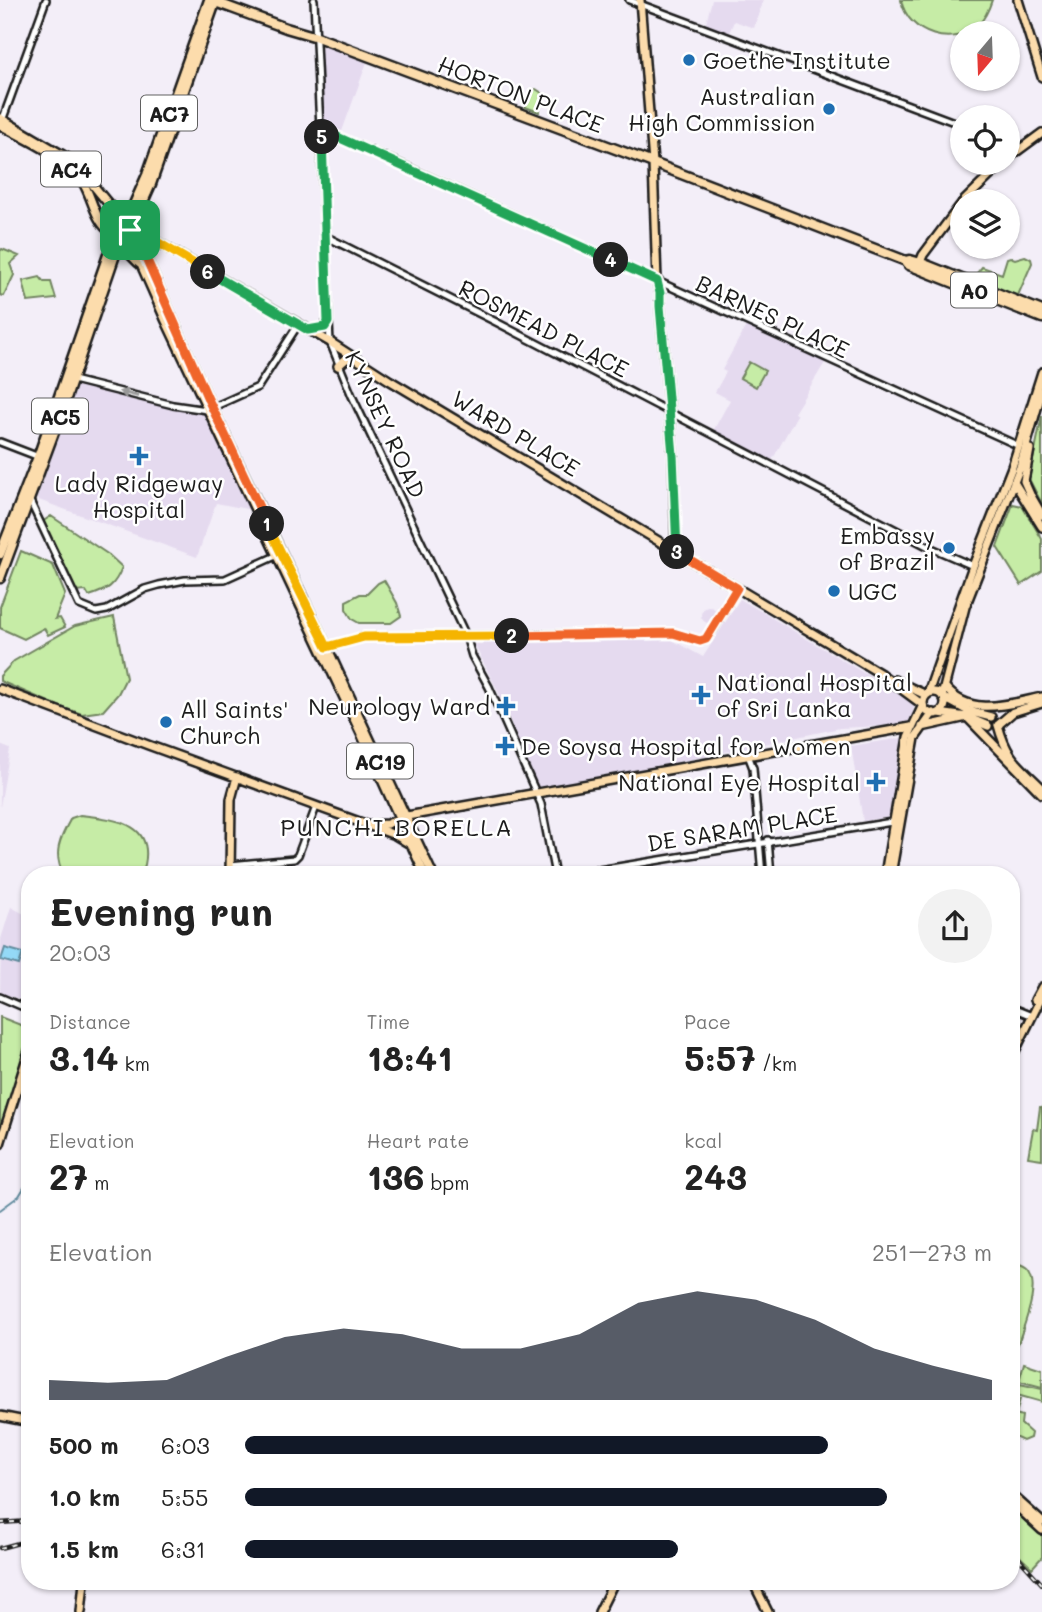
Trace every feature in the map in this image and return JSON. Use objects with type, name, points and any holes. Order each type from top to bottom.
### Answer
[{"type":"highway","name":"A0","points":[[225,0],[295,29]]},
{"type":"highway","name":"A0","points":[[213,1],[317,37]]},
{"type":"highway","name":"AC7","points":[[125,232],[151,184],[213,1]]},
{"type":"highway","name":"HORTON PLACE","points":[[317,37],[1042,311]]},
{"type":"highway","name":"AC5","points":[[0,554],[73,380],[125,232]]},
{"type":"highway","name":"AC5","points":[[0,578],[30,501],[41,458],[109,252],[125,232]]},
{"type":"highway","points":[[116,252],[123,247],[127,248],[139,263]]},
{"type":"highway","name":"HORTON PLACE","points":[[921,266],[1042,318]]},
{"type":"main road","points":[[1018,0],[1042,77]]},
{"type":"main road","points":[[641,2],[653,163],[657,281],[675,489],[676,552]]},
{"type":"main road","name":"AC4","points":[[1,121],[74,170],[82,180],[100,221],[108,230],[125,232]]},
{"type":"main road","name":"AC4","points":[[1,121],[68,158],[79,168],[125,232]]},
{"type":"main road","points":[[1020,147],[1042,133]]},
{"type":"main road","points":[[976,189],[991,175]]},
{"type":"main road","points":[[921,266],[937,236],[950,219]]},
{"type":"main road","name":"AC19","points":[[125,232],[427,866]]},
{"type":"main road","name":"AC19","points":[[125,232],[143,251],[209,408]]},
{"type":"main road","name":"WARD PLACE","points":[[125,232],[145,235],[330,342],[881,674],[923,705]]},
{"type":"main road","points":[[308,330],[321,330],[328,322]]},
{"type":"main road","points":[[338,366],[346,359],[356,359]]},
{"type":"main road","points":[[887,866],[914,743],[921,727],[944,705],[945,687],[965,607],[1008,497],[1019,446],[1042,372]]},
{"type":"main road","points":[[892,866],[911,727],[923,705],[973,566],[1032,428],[1042,391]]},
{"type":"main road","points":[[1032,428],[1024,477],[1028,499],[1042,527]]},
{"type":"main road","points":[[1012,477],[1042,515]]},
{"type":"main road","points":[[1008,497],[1028,499]]},
{"type":"main road","name":"WARD PLACE","points":[[881,674],[927,694]]},
{"type":"main road","points":[[945,687],[952,696],[971,705],[988,707],[1042,697]]},
{"type":"main road","points":[[2,690],[371,825],[410,844]]},
{"type":"main road","points":[[927,694],[937,692],[968,710],[996,720],[1042,703]]},
{"type":"main road","points":[[923,705],[927,711],[967,717],[995,728],[996,720],[1005,705]]},
{"type":"main road","points":[[921,727],[967,717]]},
{"type":"main road","points":[[967,717],[1042,794]]},
{"type":"main road","points":[[996,720],[1003,746],[1009,755],[1042,788]]},
{"type":"main road","points":[[371,825],[911,727]]},
{"type":"main road","points":[[989,727],[989,739]]},
{"type":"main road","points":[[230,865],[231,799],[237,777]]},
{"type":"main road","points":[[396,835],[421,815]]},
{"type":"main road","name":"AC19","points":[[407,828],[410,844],[421,866]]},
{"type":"main road","points":[[1020,1038],[1042,987]]},
{"type":"main road","points":[[1020,1033],[1042,996]]},
{"type":"main road","points":[[0,1144],[21,1077]]},
{"type":"main road","points":[[0,1416],[21,1420]]},
{"type":"main road","points":[[1020,1501],[1042,1522]]},
{"type":"main road","points":[[1020,1509],[1042,1530]]},
{"type":"main road","points":[[81,1612],[83,1590]]},
{"type":"main road","points":[[599,1612],[610,1590]]},
{"type":"main road","points":[[758,1590],[768,1612]]},
{"type":"street","points":[[1,121],[46,0]]},
{"type":"street","name":"KYNSEY ROAD","points":[[314,0],[330,342],[338,366],[466,636],[472,656],[489,687],[536,793],[543,811],[553,866]]},
{"type":"street","points":[[629,0],[641,2],[950,120]]},
{"type":"street","name":"BARNES PLACE","points":[[322,130],[1019,446]]},
{"type":"street","name":"ROSMEAD PLACE","points":[[325,236],[927,546],[973,566]]},
{"type":"street","points":[[73,380],[186,408],[209,408],[258,387],[298,325]]},
{"type":"street","points":[[0,442],[41,458]]},
{"type":"street","points":[[30,501],[79,605],[88,610],[107,610],[159,584],[185,579],[225,579],[279,555]]},
{"type":"street","points":[[324,648],[364,637],[673,633],[703,641],[713,630],[737,588]]},
{"type":"street","points":[[748,755],[752,768],[761,866]]},
{"type":"street","points":[[230,865],[294,859],[316,807]]},
{"type":"street","name":"DE SARAM PLACE","points":[[622,866],[768,840],[898,821]]},
{"type":"street","points":[[768,840],[770,866]]},
{"type":"street","points":[[0,997],[21,1006]]},
{"type":"street","points":[[1020,1011],[1030,1015]]},
{"type":"shaded area","points":[[712,0],[763,0],[754,28],[734,21],[729,33],[706,23]]},
{"type":"shaded area","points":[[321,43],[367,62],[341,134],[324,128]]},
{"type":"shaded area","points":[[747,324],[826,361],[794,413],[797,415],[770,464],[712,433],[730,400],[715,392],[726,372],[722,370]]},
{"type":"shaded area","name":"Lady Ridgeway Hospital","points":[[78,384],[206,413],[252,510],[216,503],[197,557],[36,499]]},
{"type":"shaded area","name":"National Hospital of Sri Lanka","points":[[740,599],[909,700],[914,706],[911,719],[905,725],[840,728],[539,791],[498,691],[474,644],[672,640],[703,657]]},
{"type":"shaded area","points":[[709,607],[715,609],[715,621],[709,623],[703,621],[701,615],[703,609]]},
{"type":"shaded area","name":"National Eye Hospital","points":[[902,738],[891,817],[863,821],[851,746]]},
{"type":"shaded area","points":[[0,745],[10,749],[0,807]]},
{"type":"shaded area","points":[[11,907],[21,912],[21,999],[0,993],[1,939]]},
{"type":"green space","points":[[901,0],[992,0],[982,21],[950,21],[950,37],[922,30],[905,12]]},
{"type":"green space","points":[[536,89],[545,95],[539,112],[525,107],[531,91]]},
{"type":"green space","points":[[2,249],[19,256],[10,264],[14,275],[4,296],[0,295]]},
{"type":"green space","points":[[1025,256],[1031,259],[1032,263],[1016,300],[974,283],[982,267],[1002,274],[1007,259]]},
{"type":"green space","points":[[40,277],[44,282],[51,282],[56,299],[28,302],[23,281]]},
{"type":"green space","points":[[749,362],[765,371],[756,387],[740,378]]},
{"type":"green space","points":[[1042,416],[1042,504],[1029,479]]},
{"type":"green space","points":[[1013,504],[1022,506],[1042,539],[1042,571],[1021,585],[997,547]]},
{"type":"green space","points":[[51,516],[109,555],[122,567],[117,579],[110,586],[89,596],[86,591],[75,592],[42,522]]},
{"type":"green space","points":[[21,551],[53,565],[65,594],[55,619],[60,618],[65,627],[48,635],[44,628],[24,639],[0,628],[0,607]]},
{"type":"green space","points":[[384,580],[401,616],[391,623],[359,623],[352,619],[346,609],[346,601],[360,594],[367,594]]},
{"type":"green space","points":[[114,617],[126,678],[118,694],[103,711],[82,714],[0,681],[0,676],[14,661],[75,626]]},
{"type":"green space","points":[[80,815],[108,819],[132,827],[145,845],[144,866],[60,866],[59,846],[71,818]]},
{"type":"green space","points":[[0,1017],[21,1025],[21,1062],[0,1131]]},
{"type":"green space","points":[[1040,1107],[1042,1159],[1028,1157],[1033,1129],[1037,1130]]},
{"type":"green space","points":[[1020,1266],[1027,1270],[1033,1285],[1020,1338]]},
{"type":"green space","points":[[1024,1363],[1042,1369],[1042,1387],[1020,1381]]},
{"type":"green space","points":[[1020,1384],[1042,1389],[1042,1402],[1020,1396]]},
{"type":"green space","points":[[1020,1415],[1021,1424],[1031,1433],[1030,1438],[1020,1440]]},
{"type":"green space","points":[[1020,1516],[1042,1536],[1042,1557],[1032,1568],[1020,1557]]},
{"type":"water","points":[[5,948],[21,952],[19,965],[1,960]]},
{"type":"waterway","points":[[0,1210],[21,1193]]},
{"type":"railway","points":[[0,1523],[21,1522]]},
{"type":"railway","points":[[0,1548],[21,1542]]},
{"type":"railway","points":[[1020,1560],[1042,1584]]},
{"type":"place","name":"Goethe Institute","points":[[689,60]]},
{"type":"place","name":"Australian High Commission","points":[[829,109]]},
{"type":"place","name":"Lady Ridgeway Hospital","points":[[139,456]]},
{"type":"place","name":"Embassy of Brazil","points":[[949,548]]},
{"type":"place","name":"UGC","points":[[834,591]]},
{"type":"place","name":"National Hospital of Sri Lanka","points":[[701,695]]},
{"type":"place","name":"Neurology Ward","points":[[506,706]]},
{"type":"place","name":"All Saints' Church","points":[[166,722]]},
{"type":"place","name":"De Soysa Hospital for Women","points":[[505,746]]},
{"type":"place","name":"National Eye Hospital","points":[[876,782]]},
{"type":"district","name":"PUNCHI BORELLA","points":[[397,826]]},
{"type":"route","points":[[322,130],[657,281],[670,412],[676,552],[737,588],[713,630],[703,641],[673,633],[364,637],[327,647],[208,399],[143,251],[130,230],[145,235],[308,330],[321,330],[328,322],[322,130]]}]
